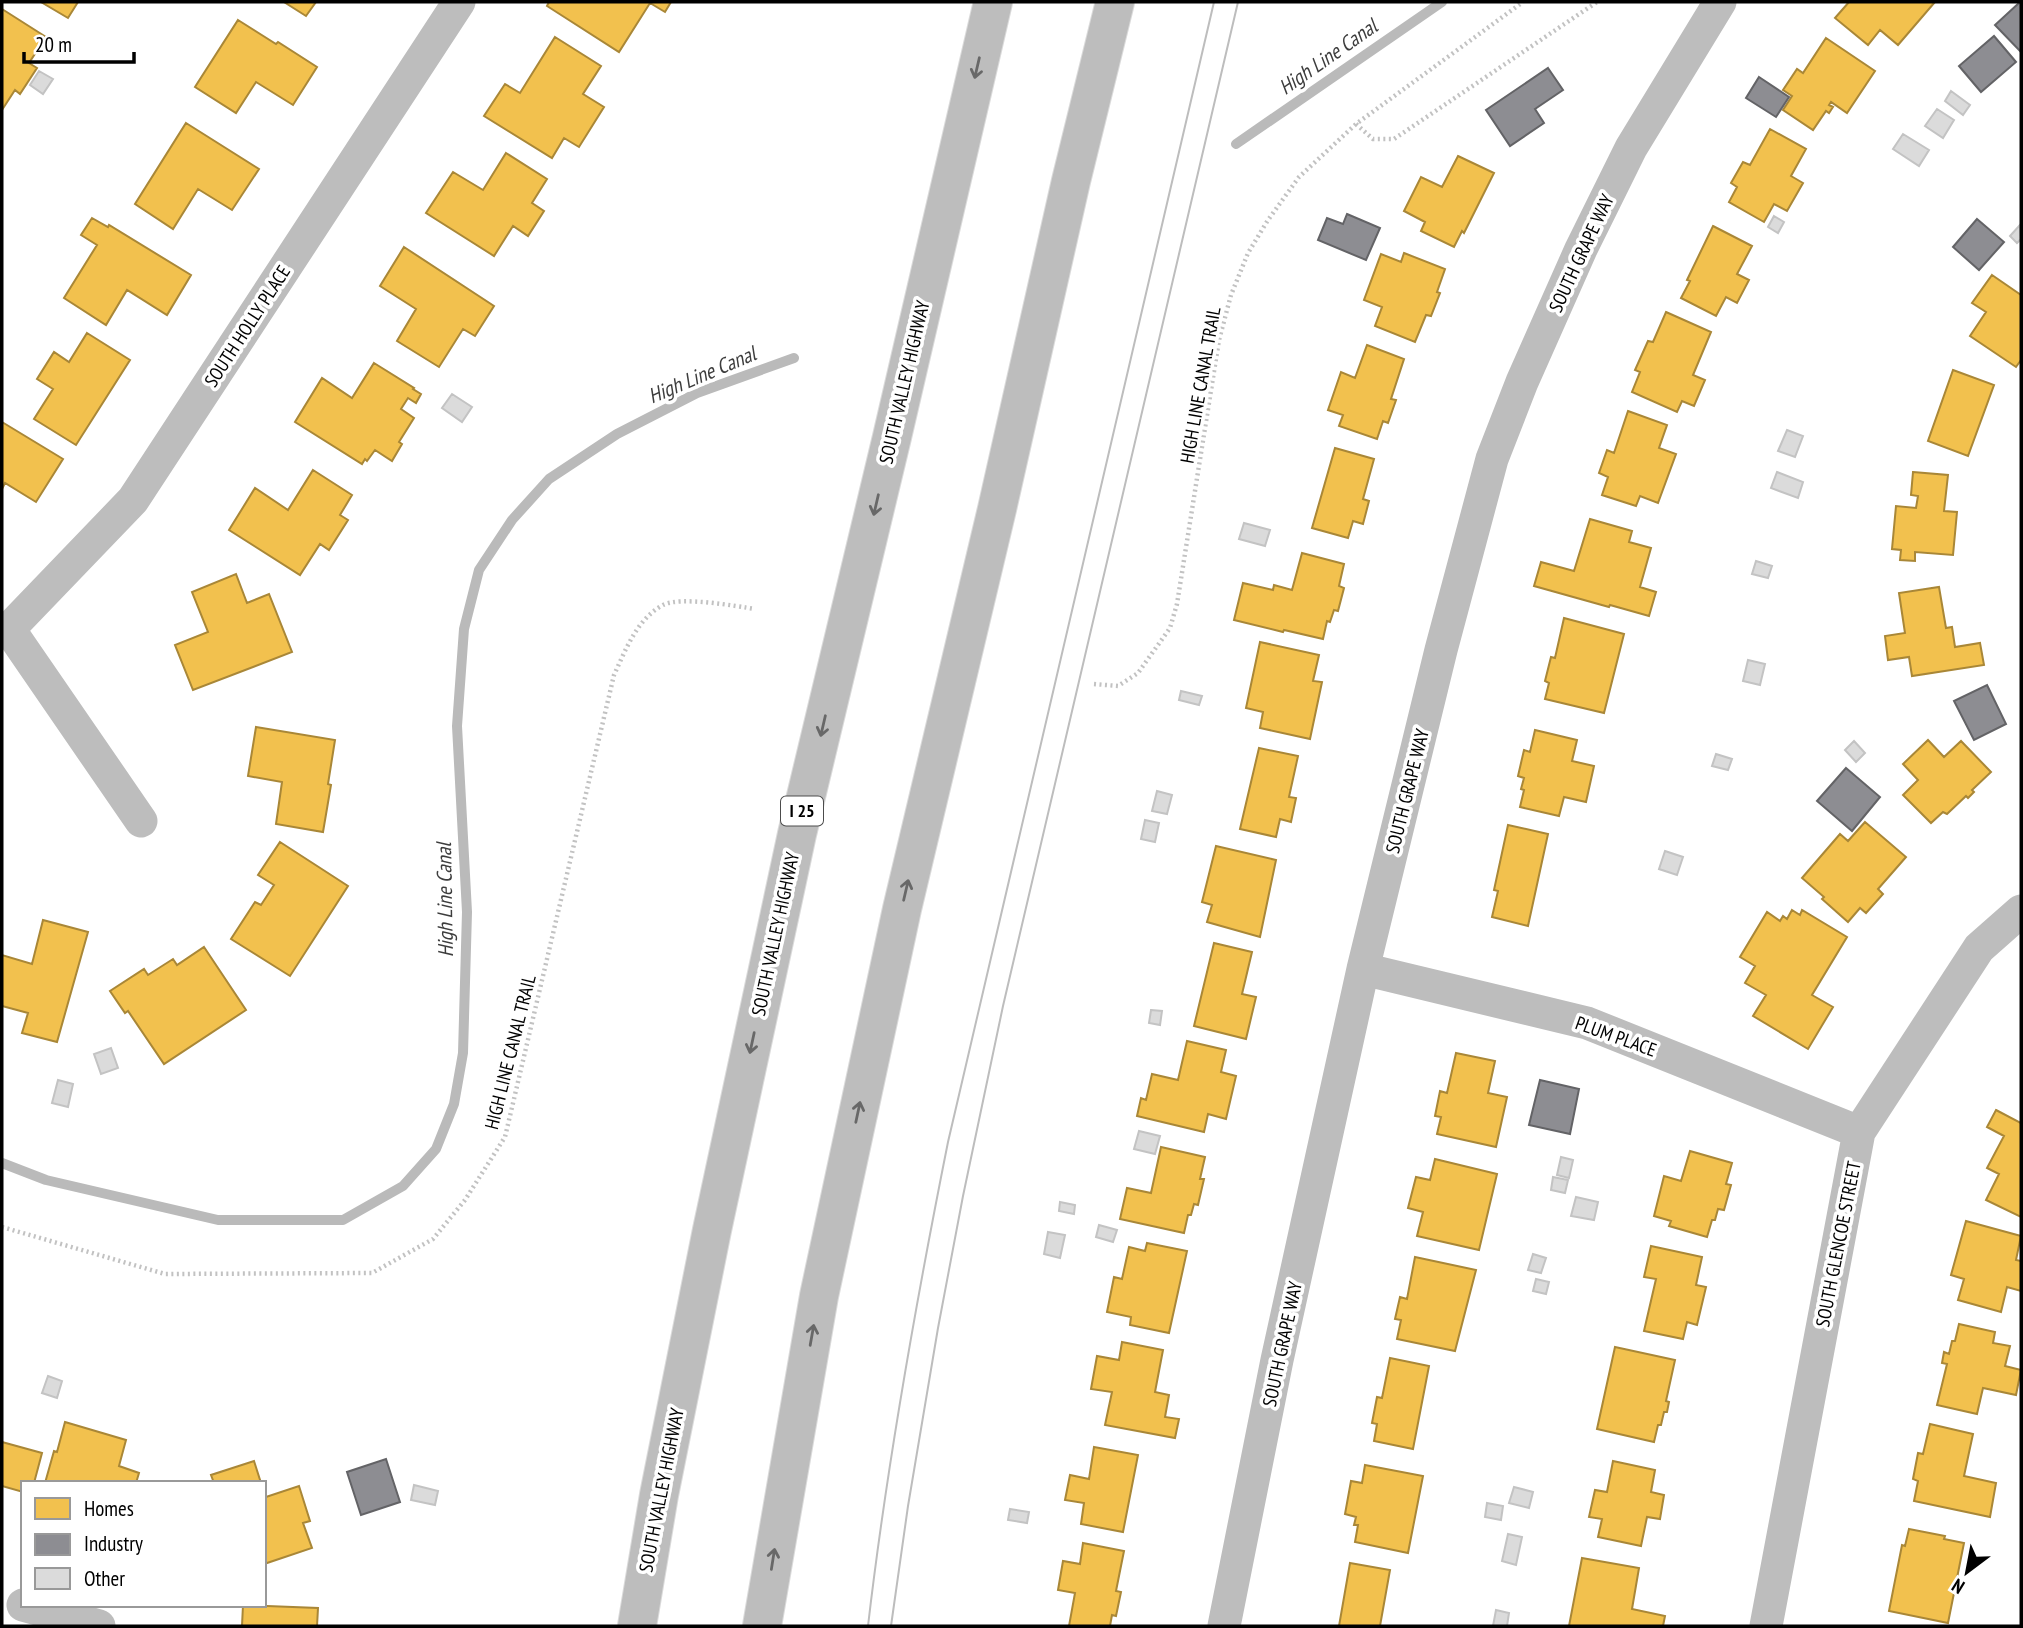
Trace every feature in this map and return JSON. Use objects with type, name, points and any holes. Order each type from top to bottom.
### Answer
[{"type":"highway","name":"SOUTH VALLEY HIGHWAY","points":[[637,1626],[669,1442],[797,834],[993,2]]},
{"type":"highway","points":[[762,1626],[819,1296],[902,909],[1115,2]]},
{"type":"street","name":"SOUTH HOLLY PLACE","points":[[141,821],[6,631],[134,500],[459,2]]},
{"type":"street","name":"SOUTH GRAPE WAY","points":[[1224,1626],[1278,1360],[1363,969],[1441,650],[1492,458],[1522,382],[1576,261],[1626,159],[1720,2]]},
{"type":"street","name":"SOUTH GLENCOE STREET","points":[[1766,1626],[1859,1132],[1979,948],[2021,911]]},
{"type":"street","name":"PLUM PLACE","points":[[1363,969],[1587,1023],[1859,1132]]},
{"type":"street","points":[[2,1599],[21,1604]]},
{"type":"street","points":[[30,1607],[99,1626]]},
{"type":"path","name":"HIGH LINE CANAL TRAIL","points":[[1094,684],[1118,686],[1138,673],[1170,628],[1177,604],[1219,340],[1231,295],[1248,253],[1268,220],[1299,177],[1356,124],[1523,2]]},
{"type":"path","points":[[1356,124],[1373,139],[1395,139],[1597,2]]},
{"type":"path","name":"HIGH LINE CANAL TRAIL","points":[[2,1227],[165,1274],[372,1272],[433,1239],[465,1200],[505,1137],[614,675],[628,644],[643,620],[665,603],[709,601],[755,609]]},
{"type":"building: Homes","points":[[41,2],[78,2],[68,18]]},
{"type":"building: Homes","points":[[284,2],[316,2],[306,16]]},
{"type":"building: Homes","points":[[549,2],[671,2],[665,12],[650,3],[619,52],[547,6]]},
{"type":"building: Homes","points":[[1849,2],[1935,2],[1898,45],[1880,30],[1868,45],[1835,18]]},
{"type":"building: Homes","points":[[2,9],[46,37],[29,63],[37,68],[20,94],[15,90],[2,110]]},
{"type":"building: Homes","points":[[238,20],[317,67],[293,105],[256,82],[236,113],[195,87]]},
{"type":"building: Homes","points":[[555,37],[601,66],[583,94],[604,107],[579,147],[564,138],[552,158],[484,116],[505,84],[520,93]]},
{"type":"building: Homes","points":[[1826,38],[1875,71],[1847,113],[1831,102],[1829,105],[1833,107],[1829,113],[1826,111],[1813,130],[1783,110],[1792,96],[1783,90],[1797,69],[1803,73]]},
{"type":"building: Homes","points":[[186,123],[259,169],[232,210],[198,189],[173,229],[135,204]]},
{"type":"building: Homes","points":[[1770,129],[1806,149],[1791,176],[1803,183],[1787,211],[1774,204],[1764,222],[1729,202],[1737,187],[1731,183],[1743,162],[1750,165]]},
{"type":"building: Homes","points":[[506,153],[547,179],[532,203],[544,211],[528,236],[513,226],[494,256],[426,213],[453,172],[483,190]]},
{"type":"building: Homes","points":[[1458,156],[1494,173],[1464,233],[1462,231],[1454,247],[1421,231],[1425,222],[1404,211],[1421,177],[1442,187]]},
{"type":"building: Homes","points":[[92,218],[108,227],[109,225],[191,275],[167,315],[127,290],[106,325],[64,298],[97,245],[81,235]]},
{"type":"building: Homes","points":[[1713,226],[1752,246],[1737,274],[1749,280],[1737,303],[1726,297],[1716,316],[1681,298]]},
{"type":"building: Homes","points":[[404,247],[494,306],[475,336],[463,329],[439,367],[397,341],[416,309],[380,286]]},
{"type":"building: Homes","points":[[1404,253],[1445,269],[1431,316],[1426,315],[1415,342],[1375,326],[1382,307],[1364,300],[1381,254],[1401,262]]},
{"type":"building: Homes","points":[[1992,275],[2021,295],[2021,360],[2016,367],[1970,336],[1986,312],[1972,303]]},
{"type":"building: Homes","points":[[1666,312],[1711,332],[1693,375],[1705,380],[1694,406],[1682,401],[1677,412],[1632,392],[1640,372],[1635,370],[1648,341],[1653,342]]},
{"type":"building: Homes","points":[[87,333],[130,360],[76,445],[34,419],[53,389],[37,379],[54,352],[69,362]]},
{"type":"building: Homes","points":[[1367,345],[1404,359],[1391,399],[1396,400],[1388,423],[1383,421],[1377,439],[1339,426],[1343,415],[1328,410],[1341,372],[1355,378]]},
{"type":"building: Homes","points":[[374,363],[421,394],[416,403],[408,398],[401,409],[414,418],[399,442],[402,444],[392,461],[375,450],[362,464],[295,422],[322,378],[352,398]]},
{"type":"building: Homes","points":[[1953,370],[1994,385],[1968,456],[1928,441]]},
{"type":"building: Homes","points":[[1628,411],[1667,425],[1659,448],[1676,454],[1658,503],[1640,496],[1636,506],[1602,495],[1608,477],[1599,473],[1607,450],[1614,453]]},
{"type":"building: Homes","points":[[2,422],[63,459],[36,502],[5,483],[2,489]]},
{"type":"building: Homes","points":[[1335,448],[1374,459],[1363,499],[1369,501],[1363,524],[1353,521],[1348,538],[1312,528]]},
{"type":"building: Homes","points":[[313,470],[352,495],[340,515],[348,520],[329,550],[320,544],[300,575],[229,530],[255,488],[288,510]]},
{"type":"building: Homes","points":[[1913,472],[1948,475],[1944,511],[1957,512],[1953,555],[1915,552],[1915,561],[1900,560],[1901,550],[1892,549],[1896,506],[1916,508],[1918,496],[1911,495]]},
{"type":"building: Homes","points":[[1590,519],[1632,531],[1629,542],[1651,548],[1640,587],[1656,592],[1649,616],[1534,586],[1541,562],[1574,571]]},
{"type":"building: Homes","points":[[1302,553],[1344,564],[1339,586],[1344,588],[1338,611],[1334,610],[1330,622],[1327,621],[1323,639],[1234,620],[1243,583],[1273,590],[1274,585],[1292,590]]},
{"type":"building: Homes","points":[[236,574],[247,603],[269,594],[292,652],[193,690],[175,645],[208,632],[192,592]]},
{"type":"building: Homes","points":[[1939,587],[1946,628],[1952,627],[1955,647],[1980,643],[1984,665],[1912,676],[1909,657],[1888,660],[1885,636],[1905,633],[1899,593]]},
{"type":"building: Homes","points":[[1564,618],[1624,634],[1604,713],[1545,699],[1549,683],[1545,681],[1551,657],[1555,658]]},
{"type":"building: Homes","points":[[1260,642],[1319,655],[1313,681],[1322,682],[1310,739],[1260,728],[1263,712],[1246,708]]},
{"type":"building: Homes","points":[[256,727],[335,740],[323,832],[276,824],[282,782],[248,776]]},
{"type":"building: Homes","points":[[1535,730],[1577,740],[1572,761],[1594,766],[1586,802],[1564,797],[1559,816],[1520,807],[1524,778],[1518,776],[1524,750],[1530,752]]},
{"type":"building: Homes","points":[[1928,740],[1944,757],[1961,741],[1991,772],[1972,790],[1974,792],[1968,798],[1966,796],[1947,814],[1943,812],[1931,823],[1903,795],[1918,780],[1903,764]]},
{"type":"building: Homes","points":[[1259,748],[1298,756],[1289,797],[1296,798],[1291,822],[1280,819],[1276,837],[1240,829]]},
{"type":"building: Homes","points":[[1865,822],[1906,857],[1878,889],[1883,894],[1866,913],[1860,908],[1848,922],[1802,878],[1840,834],[1848,841]]},
{"type":"building: Homes","points":[[1508,825],[1548,834],[1528,926],[1492,917],[1498,891],[1494,890]]},
{"type":"building: Homes","points":[[280,842],[348,886],[290,976],[231,939],[255,902],[261,905],[274,885],[258,875]]},
{"type":"building: Homes","points":[[1216,846],[1276,860],[1260,937],[1207,922],[1212,905],[1202,902]]},
{"type":"building: Homes","points":[[1792,910],[1800,915],[1802,910],[1847,937],[1812,995],[1833,1007],[1808,1049],[1753,1016],[1766,995],[1745,983],[1755,966],[1740,957],[1767,912],[1780,921],[1783,916],[1787,919]]},
{"type":"building: Homes","points":[[43,920],[88,932],[57,1042],[22,1033],[28,1013],[2,1006],[2,955],[32,964]]},
{"type":"building: Homes","points":[[1214,943],[1252,952],[1242,994],[1256,997],[1246,1039],[1194,1026]]},
{"type":"building: Homes","points":[[204,947],[246,1010],[164,1064],[128,1011],[125,1013],[110,991],[144,969],[148,975],[173,959],[177,965]]},
{"type":"building: Homes","points":[[1187,1041],[1226,1050],[1221,1072],[1236,1076],[1226,1119],[1208,1114],[1204,1132],[1137,1116],[1141,1098],[1146,1100],[1152,1074],[1178,1080]]},
{"type":"building: Homes","points":[[1456,1053],[1495,1061],[1488,1093],[1507,1097],[1496,1147],[1437,1134],[1441,1117],[1435,1116],[1440,1091],[1447,1093]]},
{"type":"building: Homes","points":[[1996,1110],[2021,1123],[2021,1217],[1986,1200],[1999,1174],[1987,1168],[2004,1136],[1987,1127]]},
{"type":"building: Homes","points":[[1161,1147],[1205,1157],[1200,1179],[1204,1179],[1198,1205],[1194,1204],[1191,1215],[1188,1215],[1184,1233],[1120,1219],[1127,1188],[1151,1193]]},
{"type":"building: Homes","points":[[1690,1151],[1732,1163],[1726,1184],[1731,1185],[1724,1210],[1718,1209],[1707,1237],[1669,1226],[1671,1221],[1654,1216],[1664,1176],[1681,1181]]},
{"type":"building: Homes","points":[[1435,1159],[1497,1174],[1479,1250],[1417,1236],[1423,1212],[1408,1208],[1416,1177],[1430,1180]]},
{"type":"building: Homes","points":[[1966,1221],[2021,1236],[2016,1260],[2021,1261],[2021,1291],[2007,1287],[2001,1312],[1958,1300],[1964,1279],[1951,1275]]},
{"type":"building: Homes","points":[[1147,1243],[1187,1251],[1169,1333],[1130,1325],[1131,1317],[1107,1312],[1114,1277],[1122,1279],[1129,1247],[1145,1251]]},
{"type":"building: Homes","points":[[1651,1246],[1702,1257],[1696,1285],[1706,1287],[1697,1325],[1687,1322],[1683,1339],[1644,1331],[1656,1279],[1644,1277]]},
{"type":"building: Homes","points":[[1415,1257],[1476,1270],[1455,1351],[1397,1339],[1401,1320],[1395,1319],[1400,1297],[1407,1299]]},
{"type":"building: Homes","points":[[1959,1324],[1995,1332],[1993,1343],[2010,1346],[2005,1366],[2021,1370],[2016,1395],[1983,1388],[1977,1414],[1937,1405],[1947,1364],[1942,1363],[1944,1352],[1949,1354]]},
{"type":"building: Homes","points":[[1122,1342],[1163,1350],[1155,1392],[1169,1395],[1165,1417],[1179,1419],[1175,1438],[1105,1425],[1112,1392],[1091,1389],[1097,1356],[1119,1360]]},
{"type":"building: Homes","points":[[1615,1347],[1675,1360],[1666,1401],[1669,1402],[1667,1412],[1664,1412],[1661,1425],[1658,1425],[1654,1442],[1597,1429]]},
{"type":"building: Homes","points":[[1390,1358],[1429,1366],[1413,1449],[1374,1441],[1377,1424],[1372,1423],[1377,1397],[1382,1398]]},
{"type":"building: Homes","points":[[65,1422],[126,1440],[119,1466],[139,1473],[137,1481],[46,1481],[54,1451],[57,1452]]},
{"type":"building: Homes","points":[[1930,1424],[1973,1434],[1964,1476],[1996,1483],[1990,1517],[1914,1501],[1918,1481],[1913,1479],[1918,1453],[1923,1454]]},
{"type":"building: Homes","points":[[2,1442],[42,1453],[35,1481],[21,1481],[21,1491],[2,1486]]},
{"type":"building: Homes","points":[[1094,1447],[1138,1455],[1123,1532],[1081,1524],[1084,1503],[1065,1500],[1070,1475],[1089,1479]]},
{"type":"building: Homes","points":[[254,1461],[260,1481],[213,1481],[211,1475]]},
{"type":"building: Homes","points":[[1613,1461],[1655,1470],[1651,1492],[1664,1495],[1660,1519],[1647,1517],[1641,1546],[1598,1537],[1602,1519],[1589,1517],[1595,1490],[1607,1492]]},
{"type":"building: Homes","points":[[1365,1465],[1423,1476],[1408,1553],[1355,1542],[1358,1525],[1354,1525],[1356,1517],[1345,1514],[1351,1481],[1362,1483]]},
{"type":"building: Homes","points":[[299,1486],[310,1521],[303,1523],[312,1548],[266,1563],[266,1497]]},
{"type":"building: Homes","points":[[1909,1529],[1964,1543],[1948,1623],[1889,1611],[1902,1545],[1905,1546]]},
{"type":"building: Homes","points":[[1083,1543],[1124,1551],[1116,1591],[1121,1592],[1116,1616],[1112,1615],[1110,1626],[1069,1626],[1075,1593],[1058,1590],[1063,1561],[1080,1564]]},
{"type":"building: Homes","points":[[1582,1558],[1639,1568],[1632,1609],[1665,1616],[1663,1626],[1569,1626]]},
{"type":"building: Homes","points":[[1350,1563],[1390,1570],[1380,1626],[1339,1626]]},
{"type":"building: Homes","points":[[243,1607],[318,1608],[317,1626],[242,1626]]},
{"type":"building: Industry","points":[[2021,2],[2021,52],[1995,25]]},
{"type":"building: Industry","points":[[1994,36],[2016,62],[1981,92],[1959,66]]},
{"type":"building: Industry","points":[[1548,68],[1563,90],[1535,109],[1544,123],[1510,146],[1486,110]]},
{"type":"building: Industry","points":[[1759,77],[1789,97],[1776,117],[1746,98]]},
{"type":"building: Industry","points":[[1347,214],[1380,228],[1366,260],[1318,240],[1327,218],[1343,224]]},
{"type":"building: Industry","points":[[1977,219],[2004,242],[1979,270],[1953,247]]},
{"type":"building: Industry","points":[[1987,685],[2006,724],[1974,740],[1954,701]]},
{"type":"building: Industry","points":[[1846,768],[1880,797],[1852,831],[1817,801]]},
{"type":"building: Industry","points":[[1540,1080],[1579,1089],[1570,1134],[1529,1125]]},
{"type":"building: Industry","points":[[386,1459],[400,1502],[361,1515],[347,1472]]},
{"type":"building: Other","points":[[39,71],[53,79],[43,94],[30,85]]},
{"type":"building: Other","points":[[1951,91],[1970,105],[1963,115],[1945,101]]},
{"type":"building: Other","points":[[1937,109],[1954,120],[1943,138],[1925,126]]},
{"type":"building: Other","points":[[1903,134],[1929,150],[1919,166],[1893,149]]},
{"type":"building: Other","points":[[1774,216],[1784,222],[1778,233],[1768,227]]},
{"type":"building: Other","points":[[2020,225],[2021,239],[2017,243],[2010,236]]},
{"type":"building: Other","points":[[452,394],[472,407],[462,422],[442,408]]},
{"type":"building: Other","points":[[1787,430],[1803,436],[1795,457],[1778,451]]},
{"type":"building: Other","points":[[1777,472],[1803,482],[1798,498],[1771,488]]},
{"type":"building: Other","points":[[1244,523],[1270,530],[1265,546],[1239,539]]},
{"type":"building: Other","points":[[1756,561],[1772,566],[1768,578],[1752,574]]},
{"type":"building: Other","points":[[1748,660],[1765,664],[1760,685],[1743,681]]},
{"type":"building: Other","points":[[1181,691],[1202,696],[1199,705],[1179,700]]},
{"type":"building: Other","points":[[1854,741],[1865,753],[1856,762],[1845,750]]},
{"type":"building: Other","points":[[1716,754],[1732,759],[1728,770],[1712,766]]},
{"type":"building: Other","points":[[1157,791],[1172,795],[1167,814],[1152,811]]},
{"type":"building: Other","points":[[1145,820],[1159,823],[1155,842],[1141,839]]},
{"type":"building: Other","points":[[1665,851],[1683,857],[1677,875],[1659,869]]},
{"type":"building: Other","points":[[1151,1010],[1162,1011],[1160,1025],[1149,1023]]},
{"type":"building: Other","points":[[111,1048],[118,1068],[101,1074],[94,1054]]},
{"type":"building: Other","points":[[58,1080],[73,1084],[68,1107],[52,1103]]},
{"type":"building: Other","points":[[1139,1131],[1160,1136],[1155,1154],[1134,1149]]},
{"type":"building: Other","points":[[1561,1157],[1573,1160],[1569,1178],[1557,1175]]},
{"type":"building: Other","points":[[1553,1177],[1568,1180],[1565,1193],[1551,1190]]},
{"type":"building: Other","points":[[1576,1197],[1598,1202],[1594,1220],[1571,1216]]},
{"type":"building: Other","points":[[1060,1202],[1075,1205],[1074,1214],[1059,1211]]},
{"type":"building: Other","points":[[1099,1225],[1117,1230],[1113,1242],[1096,1237]]},
{"type":"building: Other","points":[[1048,1232],[1065,1235],[1060,1258],[1044,1254]]},
{"type":"building: Other","points":[[1533,1254],[1546,1258],[1541,1273],[1528,1270]]},
{"type":"building: Other","points":[[1536,1279],[1549,1282],[1546,1294],[1533,1291]]},
{"type":"building: Other","points":[[48,1376],[62,1381],[57,1398],[42,1393]]},
{"type":"building: Other","points":[[414,1485],[438,1491],[435,1505],[411,1500]]},
{"type":"building: Other","points":[[1514,1487],[1533,1492],[1529,1508],[1509,1503]]},
{"type":"building: Other","points":[[1487,1503],[1503,1506],[1501,1520],[1485,1517]]},
{"type":"building: Other","points":[[1010,1509],[1029,1512],[1027,1523],[1008,1520]]},
{"type":"building: Other","points":[[1508,1534],[1522,1537],[1516,1565],[1502,1561]]},
{"type":"building: Other","points":[[1496,1610],[1509,1613],[1507,1626],[1493,1626]]},
{"type":"waterway","name":"High Line Canal","points":[[1236,144],[1442,2]]},
{"type":"waterway","name":"High Line Canal","points":[[2,1163],[46,1180],[218,1220],[343,1220],[403,1186],[436,1149],[454,1104],[463,1053],[467,912],[457,726],[464,629],[479,570],[512,520],[549,479],[617,434],[697,393],[794,358]]},
{"type":"tram line","points":[[868,1626],[903,1383],[948,1142],[1214,2]]},
{"type":"tram line","points":[[891,1626],[938,1328],[1003,1006],[1238,2]]}]
